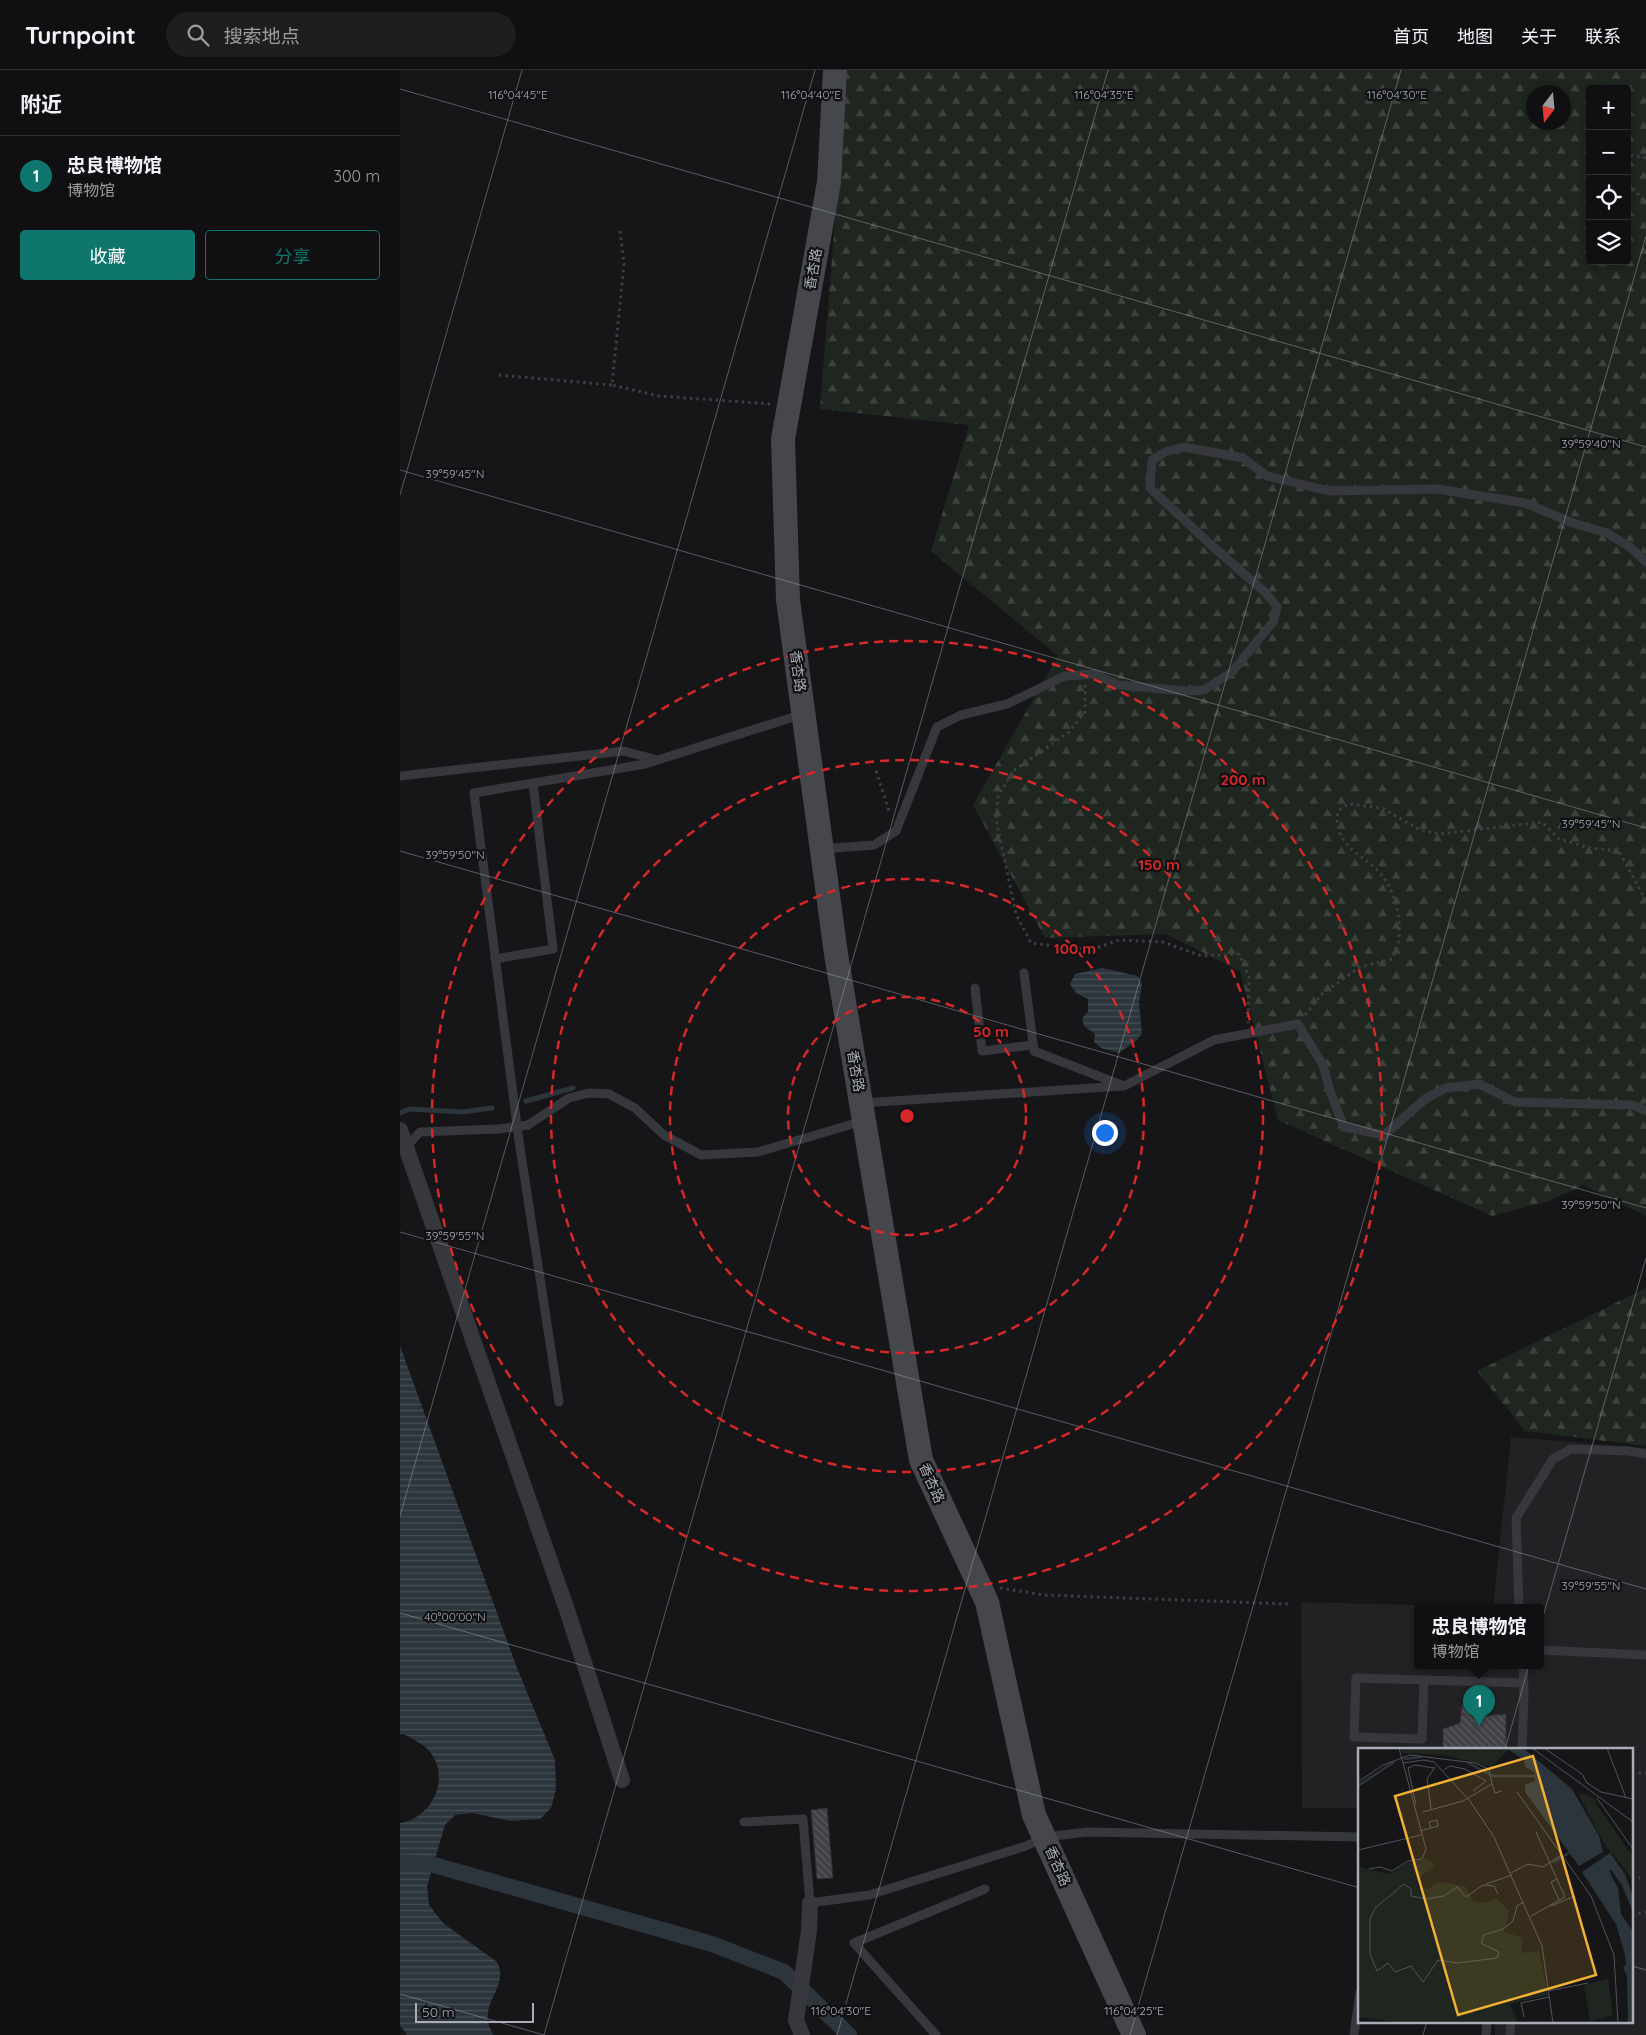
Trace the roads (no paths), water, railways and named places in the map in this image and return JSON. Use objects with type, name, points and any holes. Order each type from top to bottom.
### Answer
[{"type":"street","name":"香杏路","points":[[835,70],[829,182],[783,439],[788,600],[836,954],[921,1460],[986,1602],[1034,1815],[1134,2035]]},
{"type":"street","points":[[400,1130],[568,1613],[622,1780]]},
{"type":"street","points":[[802,2035],[796,2020],[809,1931],[810,1903]]},
{"type":"lane","points":[[822,849],[874,845],[896,831],[937,726],[961,715],[1007,704],[1065,676],[1095,674],[1118,685],[1187,691],[1204,690],[1232,672],[1273,622],[1277,607],[1266,593],[1150,488],[1152,460],[1165,452],[1184,447],[1243,458],[1267,476],[1329,491],[1437,489],[1525,503],[1573,523],[1607,533],[1630,547],[1646,562]]},
{"type":"lane","points":[[559,1402],[519,1141],[474,793],[658,760],[804,714]]},
{"type":"lane","points":[[400,776],[624,750],[658,760]]},
{"type":"lane","points":[[495,958],[553,949],[533,783]]},
{"type":"lane","points":[[1024,973],[1034,1051],[1124,1086]]},
{"type":"lane","points":[[976,988],[982,1051],[1033,1046]]},
{"type":"lane","points":[[406,1147],[420,1132],[499,1129],[528,1125],[569,1098],[589,1093],[609,1094],[636,1108],[664,1135],[701,1155],[758,1152],[863,1112],[1124,1086],[1214,1040],[1298,1024],[1323,1065],[1330,1092],[1344,1127],[1384,1135],[1425,1099],[1446,1088],[1479,1084],[1515,1102],[1633,1105],[1646,1111]]},
{"type":"lane","points":[[1519,1604],[1516,1518],[1554,1459],[1571,1449],[1629,1451],[1646,1454]]},
{"type":"lane","points":[[1544,1650],[1646,1655]]},
{"type":"lane","points":[[1522,1669],[1524,1683],[1522,1748]]},
{"type":"lane","points":[[1424,1681],[1422,1739],[1354,1737],[1356,1678],[1524,1683]]},
{"type":"lane","points":[[744,1822],[803,1819],[810,1903],[868,1895],[1026,1846],[1045,1837],[1087,1832],[1358,1837]]},
{"type":"lane","points":[[936,2035],[854,1943],[985,1889]]},
{"type":"lane","points":[[1354,2035],[1358,2006]]},
{"type":"lane","points":[[1486,2035],[1487,2022]]},
{"type":"lane","points":[[1510,2035],[1511,2022]]},
{"type":"waterway","points":[[526,1101],[573,1088]]},
{"type":"waterway","points":[[400,1113],[409,1109],[462,1112],[492,1108]]},
{"type":"waterway","points":[[400,1862],[434,1865],[712,1944],[784,1972],[849,2035]]},
{"type":"place","name":"忠良博物馆","points":[[1479,1726]]}]
